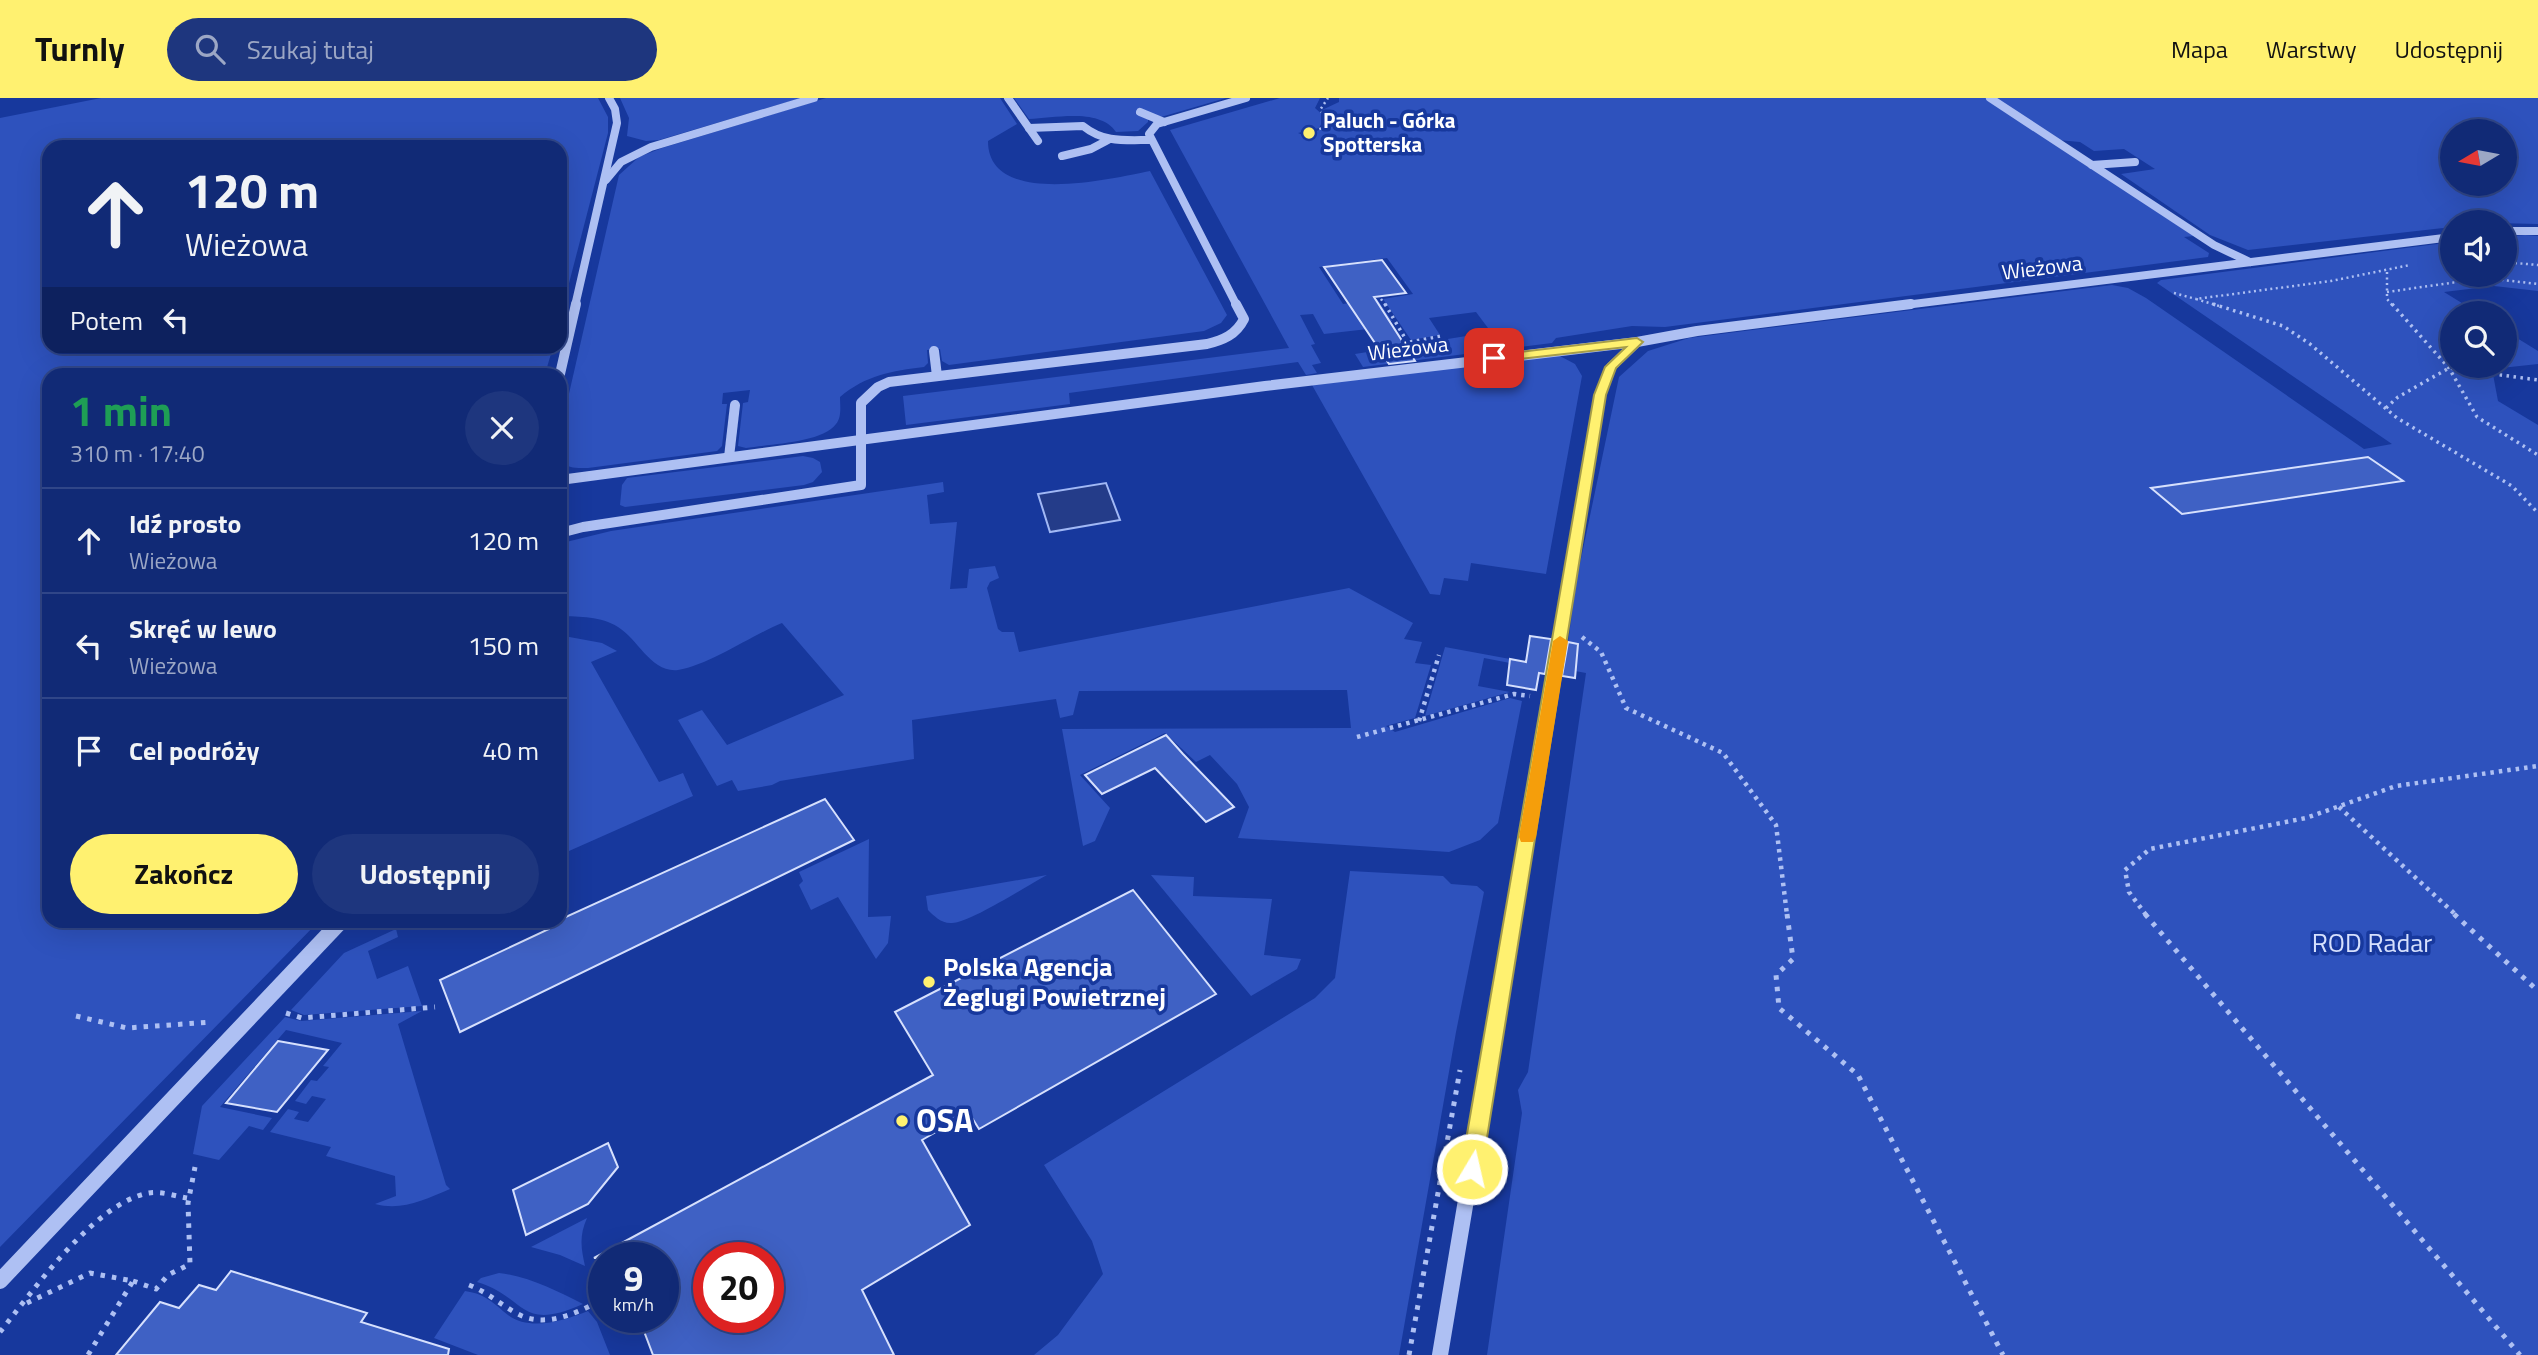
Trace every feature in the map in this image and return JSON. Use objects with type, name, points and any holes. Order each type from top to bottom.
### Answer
[{"type":"lane","points":[[567,343],[617,124],[615,108],[609,98]]},
{"type":"lane","points":[[603,183],[621,162],[650,146],[814,98]]},
{"type":"lane","points":[[1008,98],[1038,141]]},
{"type":"lane","points":[[567,531],[861,485],[861,404],[878,387],[889,382],[1200,345],[1221,340],[1240,328],[1244,319],[1151,140],[1151,128],[1246,98]]},
{"type":"lane","points":[[1990,98],[2214,245],[2250,262]]},
{"type":"lane","points":[[1140,112],[1164,122]]},
{"type":"lane","points":[[1029,128],[1083,126],[1094,135],[1108,140],[1151,140]]},
{"type":"lane","points":[[1062,156],[1091,149],[1108,140]]},
{"type":"lane","points":[[2092,165],[2135,162]]},
{"type":"lane","points":[[2517,231],[2538,231]]},
{"type":"lane","name":"Wieżowa","points":[[567,479],[1309,381],[1637,342],[1697,331],[2440,238]]},
{"type":"lane","points":[[1440,1355],[1604,379],[1619,357],[1637,342]]},
{"type":"lane","points":[[934,351],[937,376]]},
{"type":"lane","points":[[729,457],[735,405]]},
{"type":"lane","points":[[0,1281],[334,928]]},
{"type":"path","points":[[1309,133],[1322,128],[1328,120],[1320,110],[1328,98]]},
{"type":"path","points":[[2517,263],[2538,265]]},
{"type":"path","points":[[2440,358],[2387,299],[2386,272],[2196,299],[2283,326],[2310,344],[2397,418],[2512,486],[2538,513]]},
{"type":"path","points":[[2387,292],[2485,278],[2538,284]]},
{"type":"path","points":[[1381,299],[1410,342]]},
{"type":"path","points":[[1410,342],[1442,337]]},
{"type":"path","points":[[1398,346],[1411,345],[1410,342]]},
{"type":"path","points":[[2386,408],[2398,397],[2440,373]]},
{"type":"path","points":[[2517,377],[2538,380]]},
{"type":"path","points":[[2455,378],[2477,417],[2538,455]]},
{"type":"path","points":[[1562,623],[1601,652],[1626,708],[1723,753],[1776,825],[1793,959],[1776,975],[1779,1008],[1858,1075],[2003,1355]]},
{"type":"path","points":[[1419,720],[1439,655]]},
{"type":"path","points":[[1357,737],[1514,694],[1531,696]]},
{"type":"path","points":[[2520,1355],[2148,918],[2129,892],[2124,870],[2150,849],[2306,818],[2396,786],[2538,766]]},
{"type":"path","points":[[2339,807],[2538,991]]},
{"type":"path","points":[[75,1016],[127,1028],[185,1026],[280,1012],[302,1018],[435,1007]]},
{"type":"path","points":[[23,1305],[90,1273],[133,1281],[156,1289],[168,1275],[190,1264],[187,1198],[195,1167]]},
{"type":"path","points":[[0,1332],[97,1220],[126,1200],[151,1193],[187,1198]]},
{"type":"path","points":[[88,1355],[133,1281]]},
{"type":"path","points":[[469,1285],[489,1291],[519,1315],[536,1321],[564,1318],[588,1307]]},
{"type":"green space","points":[[101,98],[598,98],[608,117],[608,133],[567,291],[567,140],[42,140],[42,354],[551,354],[547,368],[42,368],[42,928],[312,928],[0,1247],[0,118]]},
{"type":"green space","points":[[620,98],[801,98],[659,140],[646,141],[627,136],[629,118]]},
{"type":"green space","points":[[826,98],[1000,98],[1017,124],[988,141],[993,162],[1008,175],[1029,182],[1054,184],[1081,183],[1150,171],[1227,315],[1221,323],[1204,331],[949,365],[942,361],[940,349],[927,350],[928,363],[924,367],[890,372],[860,384],[840,397],[836,424],[819,435],[794,442],[746,448],[738,446],[743,403],[748,402],[750,390],[723,393],[722,404],[727,404],[722,446],[717,451],[588,468],[572,467],[567,465],[567,402],[619,175],[639,157]]},
{"type":"green space","points":[[1014,98],[1226,98],[1161,117],[1141,110],[1135,113],[1148,118],[1148,122],[1138,131],[1116,132],[1109,125],[1088,117],[1029,119]]},
{"type":"green space","points":[[1280,98],[1320,98],[1315,108],[1325,117],[1319,128],[1298,133],[1305,136],[1326,127],[1325,124],[1330,121],[1322,110],[1339,102],[1339,98],[1986,98],[2194,236],[2184,237],[2209,253],[2208,257],[1665,327],[1632,326],[1556,338],[1552,343],[1363,367],[1355,354],[1491,332],[1476,312],[1429,318],[1440,335],[1411,340],[1383,299],[1413,294],[1387,258],[1319,267],[1343,304],[1377,299],[1392,321],[1367,325],[1368,329],[1324,334],[1313,314],[1300,315],[1315,344],[1311,345],[1321,363],[1312,365],[1317,373],[1306,375],[1298,362],[1069,393],[1070,404],[906,425],[903,396],[1289,348],[1170,130]]},
{"type":"green space","points":[[1995,98],[2538,98],[2538,224],[2517,224],[2517,210],[2440,210],[2440,228],[2248,250],[2210,235],[2121,174],[2155,169],[2124,149],[2094,151],[2080,142],[2058,140]]},
{"type":"green space","points":[[2517,236],[2538,236],[2538,291],[2503,287],[2517,287]]},
{"type":"green space","name":"ROD Radar","points":[[2440,244],[2440,287],[2486,287],[2444,292],[2459,301],[2440,301],[2440,378],[2494,378],[2498,401],[2538,425],[2538,1355],[1487,1355],[1522,1113],[1518,1090],[1528,1072],[1586,673],[1575,671],[1578,644],[1568,642],[1577,578],[1619,377],[1648,351],[1689,338],[2112,285],[2128,288],[2146,298],[2364,449],[2392,444],[2157,283],[2161,280]]},
{"type":"green space","points":[[2517,338],[2538,351],[2538,364],[2517,366]]},
{"type":"green space","points":[[1558,355],[1575,364],[1582,376],[1546,574],[1471,563],[1468,581],[1444,578],[1440,595],[1430,594],[1312,385]]},
{"type":"green space","points":[[803,456],[820,462],[822,472],[813,482],[804,485],[625,507],[620,505],[622,485],[627,478]]},
{"type":"green space","points":[[943,482],[944,492],[927,495],[930,524],[957,522],[950,589],[967,588],[969,569],[995,566],[999,578],[990,582],[987,588],[998,629],[1002,632],[1014,632],[1019,652],[1349,588],[1413,623],[1404,639],[1422,642],[1415,663],[1431,665],[1415,718],[1386,726],[1395,732],[1510,698],[1522,701],[1498,823],[1480,840],[1449,852],[1238,838],[1249,807],[1237,784],[1210,755],[1196,762],[1165,733],[1080,775],[1110,808],[1095,841],[1083,846],[1062,729],[1351,728],[1347,690],[1079,691],[1073,715],[1060,718],[1056,699],[912,720],[914,759],[780,781],[738,791],[732,780],[717,786],[678,720],[702,710],[727,745],[844,695],[782,623],[704,662],[678,670],[668,670],[652,661],[625,632],[611,623],[567,616],[567,542],[611,531]]},
{"type":"green space","points":[[567,637],[602,643],[617,651],[591,662],[659,782],[683,773],[693,796],[567,852]]},
{"type":"green space","points":[[1445,647],[1510,659],[1510,663],[1484,658],[1478,686],[1510,692],[1425,716]]},
{"type":"green space","points":[[869,839],[868,917],[891,916],[888,943],[876,959],[838,897],[811,910],[799,885],[803,881],[799,872]]},
{"type":"green space","points":[[1350,871],[1443,876],[1451,884],[1477,886],[1484,892],[1456,1032],[1399,1355],[1034,1355],[1058,1335],[1103,1274],[1092,1241],[1044,1165],[1315,998],[1335,978]]},
{"type":"green space","points":[[1047,875],[960,921],[945,922],[928,910],[926,896]]},
{"type":"green space","points":[[1151,875],[1194,877],[1193,896],[1272,899],[1264,955],[1301,959],[1297,969],[1251,996]]},
{"type":"green space","points":[[396,929],[398,937],[368,951],[377,979],[408,966],[422,1006],[304,1015],[291,1010],[344,953]]},
{"type":"green space","points":[[422,1011],[398,1024],[446,1185],[450,1189],[404,1205],[375,1204],[396,1196],[395,1176],[326,1156],[331,1147],[270,1132],[288,1109],[299,1112],[294,1119],[308,1122],[326,1099],[312,1096],[306,1104],[295,1101],[311,1080],[317,1081],[329,1067],[323,1066],[342,1043],[286,1030],[220,1107],[272,1118],[263,1130],[249,1126],[219,1160],[193,1154],[202,1106],[285,1017],[301,1021]]},
{"type":"green space","points":[[587,1218],[582,1242],[585,1266],[531,1247]]},
{"type":"green space","points":[[499,1273],[553,1289],[583,1304],[562,1312],[534,1314],[493,1288],[477,1282],[481,1278]]},
{"type":"green space","points":[[465,1291],[484,1297],[508,1315],[527,1323],[559,1321],[588,1311],[588,1333],[601,1333],[610,1355],[478,1355],[434,1338]]},
{"type":"shaded area","points":[[1106,483],[1120,520],[1050,532],[1038,494]]},
{"type":"building","points":[[1382,260],[1406,293],[1374,297],[1415,361],[1389,364],[1324,267]]},
{"type":"building","points":[[2368,457],[2403,481],[2182,514],[2151,488]]},
{"type":"building","points":[[1530,636],[1551,639],[1545,674],[1539,673],[1536,690],[1507,685],[1510,659],[1526,662]]},
{"type":"building","points":[[1568,642],[1578,644],[1575,678],[1562,676]]},
{"type":"building","points":[[1166,735],[1234,807],[1206,822],[1155,768],[1102,794],[1085,775]]},
{"type":"building","points":[[825,799],[854,840],[460,1032],[440,980],[549,928],[567,928],[567,916]]},
{"type":"building","name":"OSA","points":[[1133,890],[1216,994],[979,1129],[969,1113],[922,1140],[970,1225],[862,1290],[894,1355],[653,1355],[645,1333],[679,1333],[679,1242],[624,1242],[933,1075],[895,1012]]},
{"type":"building","points":[[278,1041],[328,1050],[277,1112],[226,1103]]},
{"type":"building","points":[[608,1143],[618,1167],[588,1204],[526,1235],[513,1190]]},
{"type":"building","points":[[231,1271],[367,1313],[361,1322],[449,1349],[448,1355],[116,1355],[160,1302],[179,1308],[199,1285],[216,1290]]},
{"type":"slow traffic","points":[[1527,837],[1560,641]]},
{"type":"place","name":"Paluch - Górka Spotterska","points":[[1309,133]]},
{"type":"place","name":"Polska Agencja Żeglugi Powietrznej","points":[[929,982]]},
{"type":"place","name":"OSA","points":[[902,1121]]},
{"type":"route","points":[[1472,1169],[1600,395],[1604,379],[1611,367],[1637,342],[1494,358]]}]
